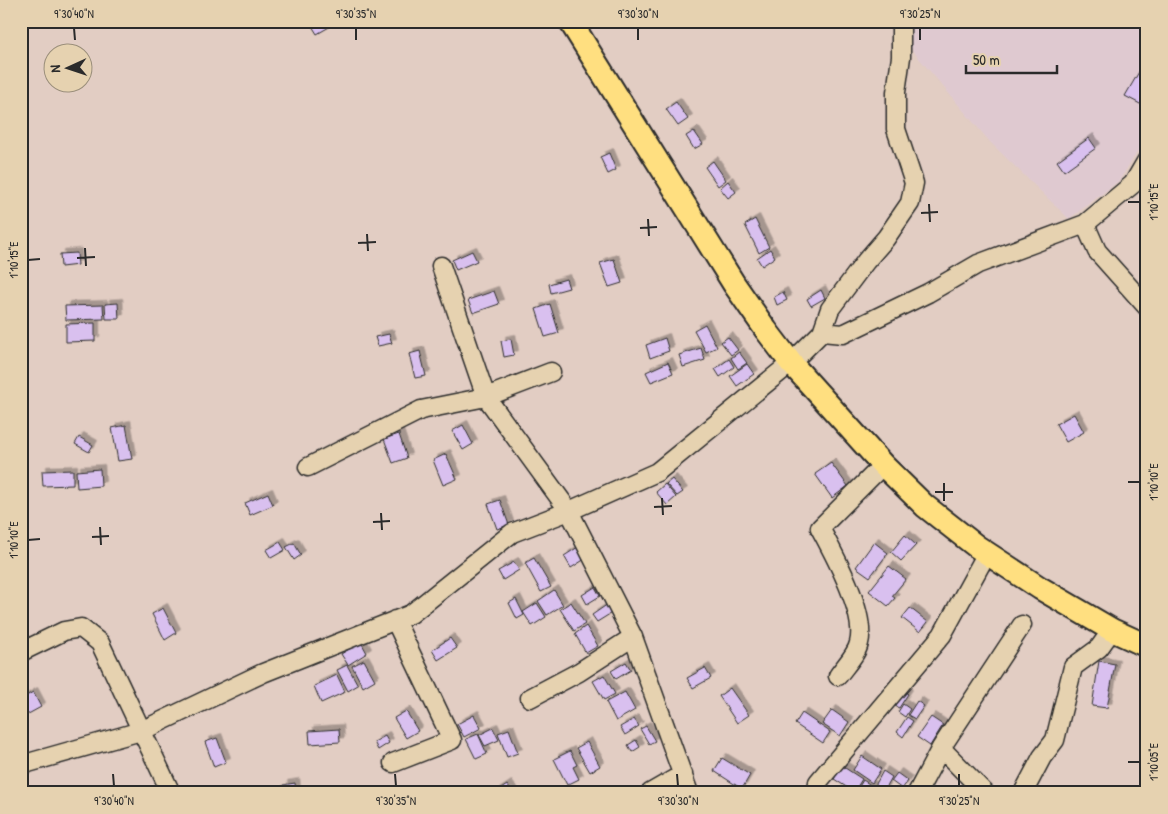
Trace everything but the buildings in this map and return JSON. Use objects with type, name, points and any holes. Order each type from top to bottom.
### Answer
[{"type":"main road","points":[[570,21],[734,284],[791,363],[883,465],[925,506],[986,553],[1040,588],[1112,630],[1147,646]]},
{"type":"street","points":[[21,765],[141,731],[263,674],[411,614],[512,533],[569,511],[657,472],[791,363],[822,332],[830,309],[886,238],[910,203],[914,183],[896,129],[896,92],[902,57],[901,21]]},
{"type":"street","points":[[822,332],[843,334],[928,293],[978,264],[1085,224],[1133,184],[1147,160]]},
{"type":"street","points":[[1085,224],[1097,251],[1147,307]]},
{"type":"street","points":[[441,266],[486,397],[569,511],[633,637],[689,793]]},
{"type":"street","points":[[308,467],[421,410],[486,397],[550,372]]},
{"type":"street","points":[[838,676],[860,644],[858,620],[846,577],[820,528],[883,465]]},
{"type":"street","points":[[817,793],[818,782],[942,635],[986,553]]},
{"type":"street","points":[[393,763],[452,740],[396,620]]},
{"type":"street","points":[[917,793],[941,748],[1022,625]]},
{"type":"street","points":[[21,652],[64,631],[81,628],[100,642],[171,793]]},
{"type":"street","points":[[1023,793],[1042,757],[1055,740],[1073,667],[1099,648],[1112,630]]},
{"type":"street","points":[[530,698],[579,672],[633,637]]},
{"type":"street","points":[[941,748],[985,793]]},
{"type":"street","points":[[650,793],[683,774]]},
{"type":"shaded area","points":[[904,21],[1147,21],[1147,136],[1119,181],[1069,219],[990,142],[912,50]]}]
